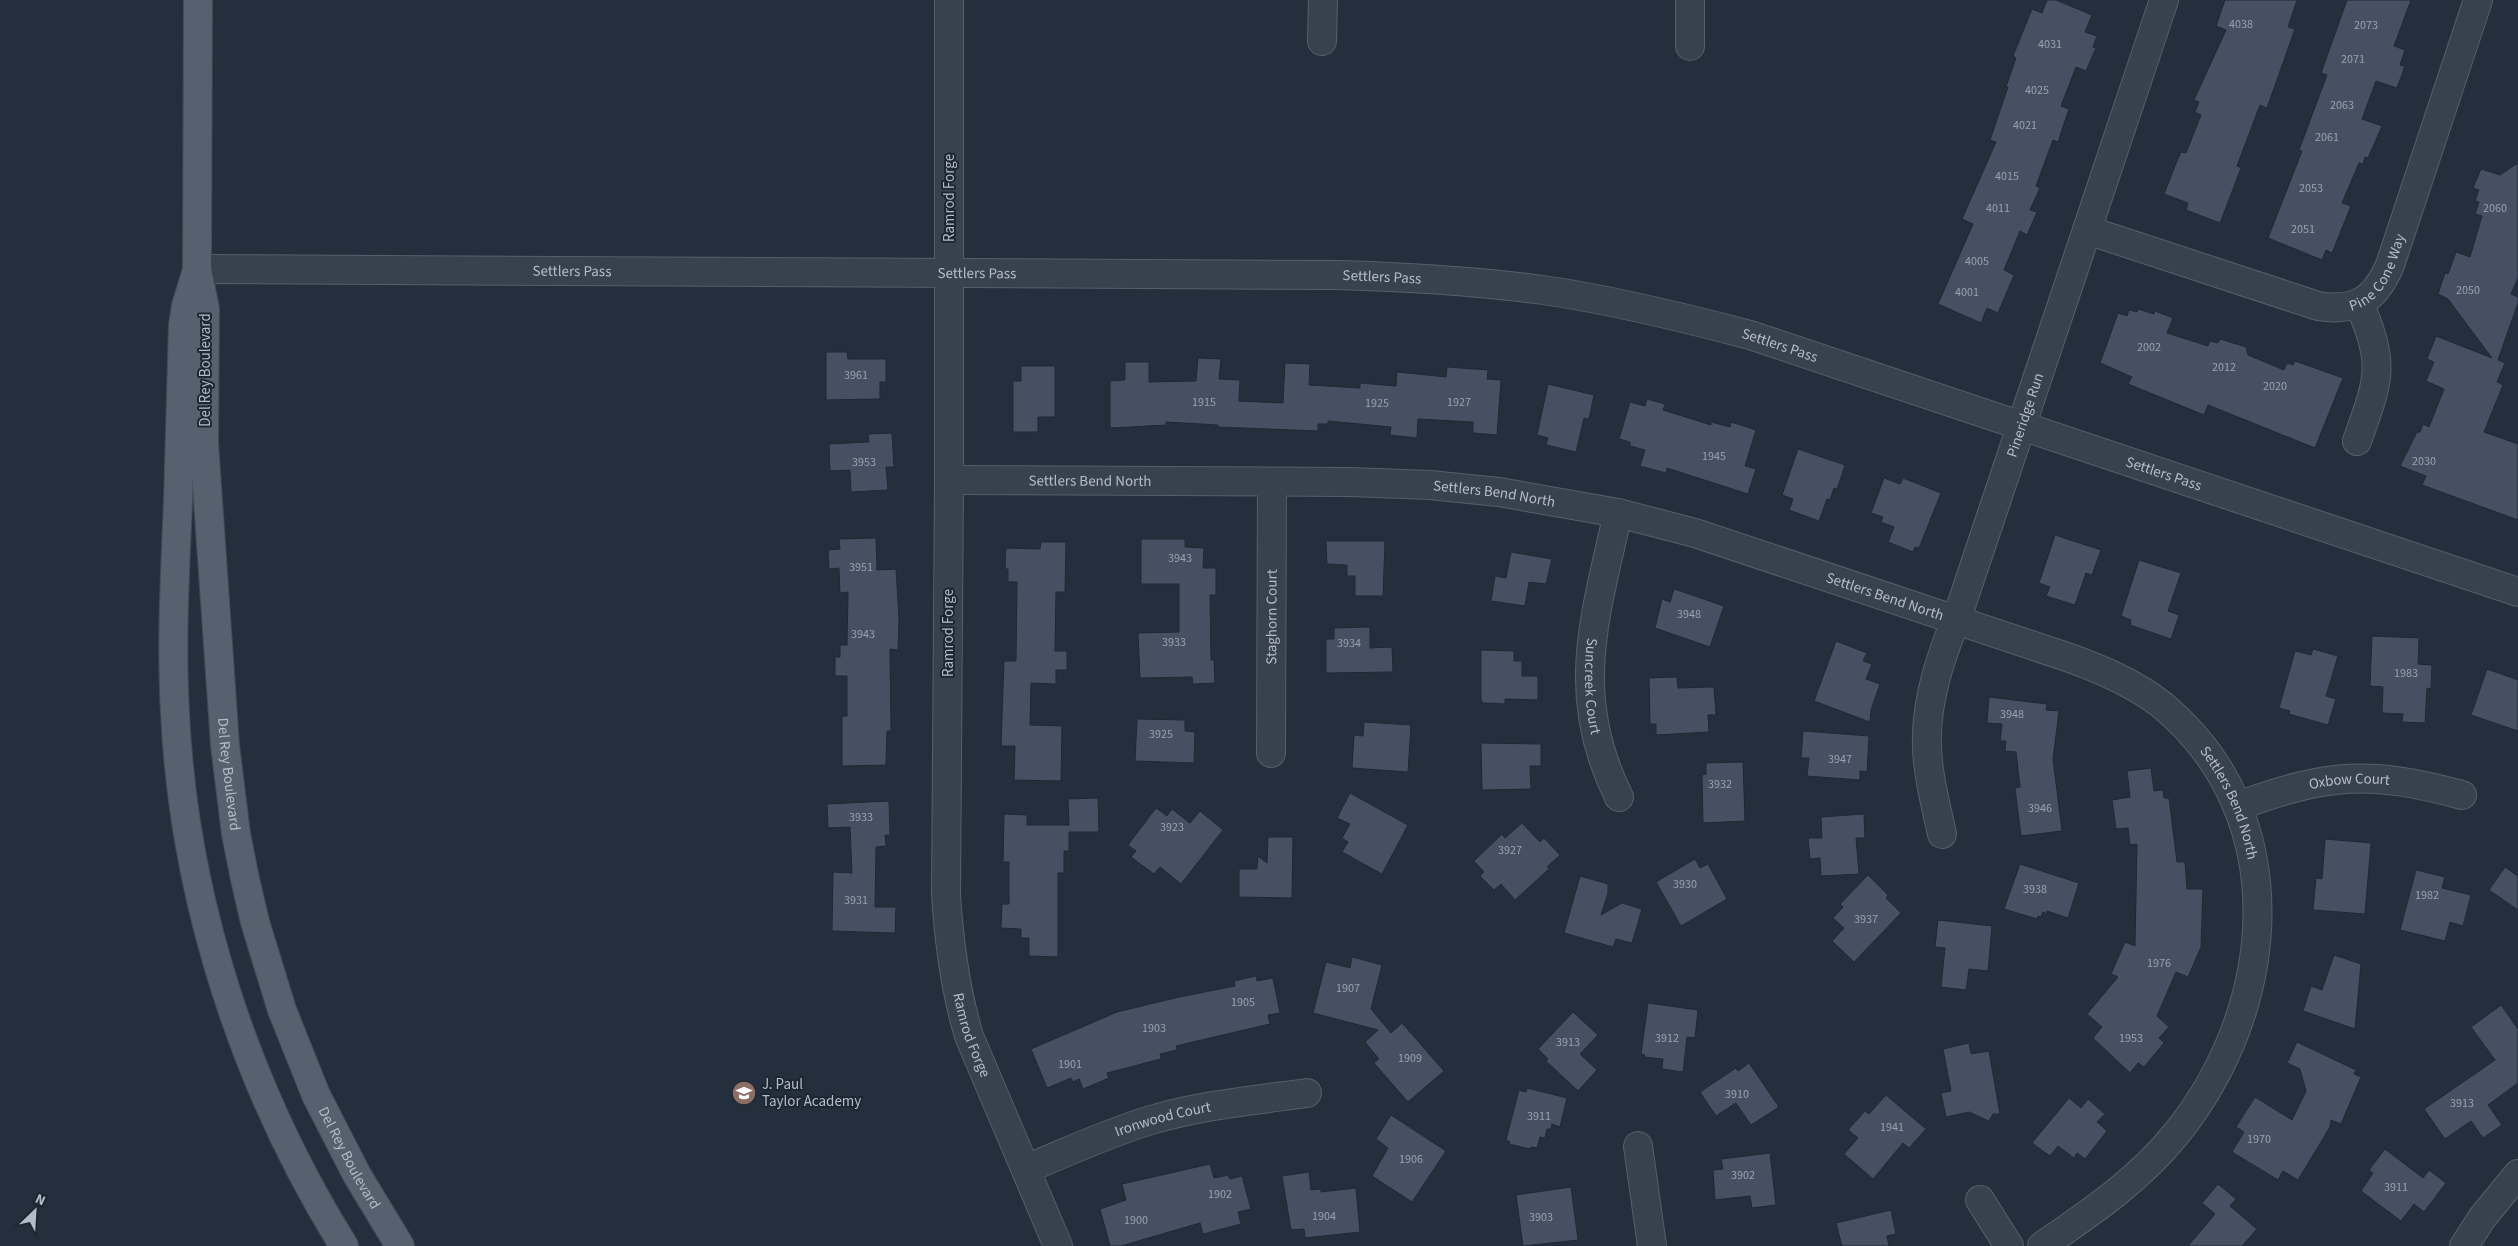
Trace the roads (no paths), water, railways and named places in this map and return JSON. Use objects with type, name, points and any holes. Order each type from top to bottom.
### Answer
[{"type":"main road","name":"Del Rey Boulevard","points":[[198,0],[198,269],[205,309],[204,443],[224,736],[230,790],[245,879],[255,922],[282,1010],[316,1095],[353,1168],[400,1246]]},
{"type":"main road","name":"Del Rey Boulevard","points":[[198,269],[186,306],[183,325],[173,624],[175,715],[184,805],[203,904],[224,984],[238,1026],[258,1078],[291,1152],[344,1246]]},
{"type":"street","name":"Ramrod Forge","points":[[949,0],[949,480],[946,894],[950,952],[961,1008],[969,1036],[1058,1246]]},
{"type":"street","points":[[1322,0],[1322,42]]},
{"type":"street","points":[[1690,0],[1690,46]]},
{"type":"street","name":"Pineridge Run","points":[[1942,834],[1929,766],[1927,726],[1935,681],[2164,0]]},
{"type":"street","name":"Pine Cone Way","points":[[2087,230],[2318,306],[2334,308],[2358,304],[2378,288],[2390,265],[2478,0]]},
{"type":"street","name":"Settlers Pass","points":[[198,269],[1348,276],[1447,280],[1544,290],[1643,308],[1750,335],[2518,592]]},
{"type":"street","points":[[2357,441],[2374,393],[2377,359],[2374,342],[2358,304]]},
{"type":"street","name":"Settlers Bend North","points":[[949,480],[1394,483],[1464,488],[1537,498],[1618,513],[1714,539],[2083,663],[2138,689],[2161,705],[2200,743],[2215,764],[2238,806],[2254,860],[2258,888],[2258,933],[2251,978],[2242,1009],[2221,1062],[2192,1113],[2158,1154],[2111,1197],[2042,1246]]},
{"type":"street","name":"Staghorn Court","points":[[1271,752],[1272,482]]},
{"type":"street","name":"Suncreek Court","points":[[1618,513],[1590,639],[1588,684],[1591,715],[1599,753],[1619,797]]},
{"type":"street","name":"Oxbow Court","points":[[2238,806],[2300,785],[2344,777],[2408,781],[2462,795]]},
{"type":"street","name":"Ironwood Court","points":[[1026,1169],[1108,1134],[1153,1119],[1208,1107],[1306,1093]]},
{"type":"street","points":[[1638,1146],[1652,1246]]},
{"type":"street","points":[[2464,1246],[2482,1218],[2518,1174]]},
{"type":"street","points":[[1980,1200],[2009,1246]]},
{"type":"place","name":"J. Paul Taylor Academy","points":[[744,1093]]}]
